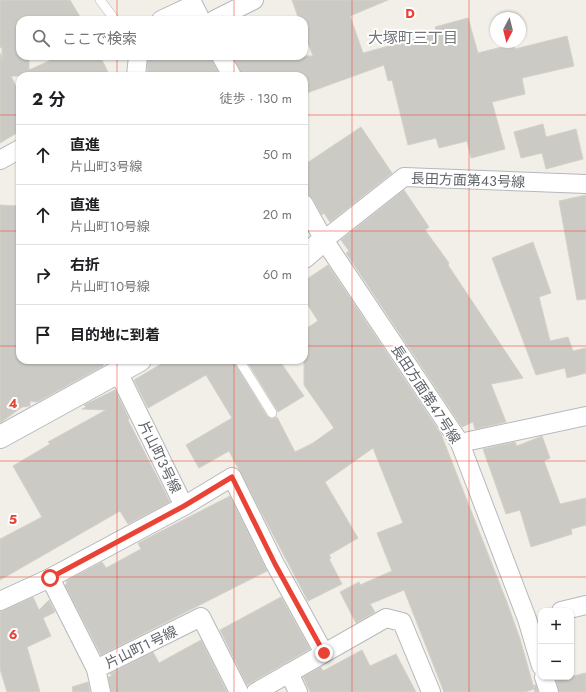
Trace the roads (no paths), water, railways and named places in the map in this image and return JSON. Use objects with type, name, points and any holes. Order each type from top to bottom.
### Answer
[{"type":"street","points":[[222,16],[254,0]]},
{"type":"street","points":[[172,16],[195,8]]},
{"type":"street","points":[[136,72],[138,60]]},
{"type":"street","points":[[223,60],[230,72]]},
{"type":"street","points":[[0,160],[16,151]]},
{"type":"street","name":"長田方面第４３号線","points":[[324,240],[404,177],[586,184]]},
{"type":"street","name":"長田方面第４７号線","points":[[308,211],[324,240],[460,443],[534,617],[538,645]]},
{"type":"street","points":[[308,254],[324,240]]},
{"type":"street","points":[[0,437],[62,404],[119,366]]},
{"type":"street","name":"片山町３号線","points":[[0,600],[50,578],[184,506],[119,366]]},
{"type":"street","points":[[460,443],[586,416]]},
{"type":"street","points":[[184,506],[232,477],[275,564],[324,653]]},
{"type":"street","name":"片山町１号線","points":[[50,578],[96,669],[201,617],[239,692]]},
{"type":"street","points":[[574,608],[586,605]]},
{"type":"street","points":[[256,692],[386,618],[402,622],[431,692]]},
{"type":"street","points":[[96,669],[101,692]]},
{"type":"street","points":[[289,673],[298,692]]},
{"type":"street","points":[[545,680],[549,692]]},
{"type":"lane","points":[[100,0],[112,16]]},
{"type":"lane","points":[[241,364],[272,413]]},
{"type":"district","name":"大塚町三丁目","points":[[413,38]]}]
